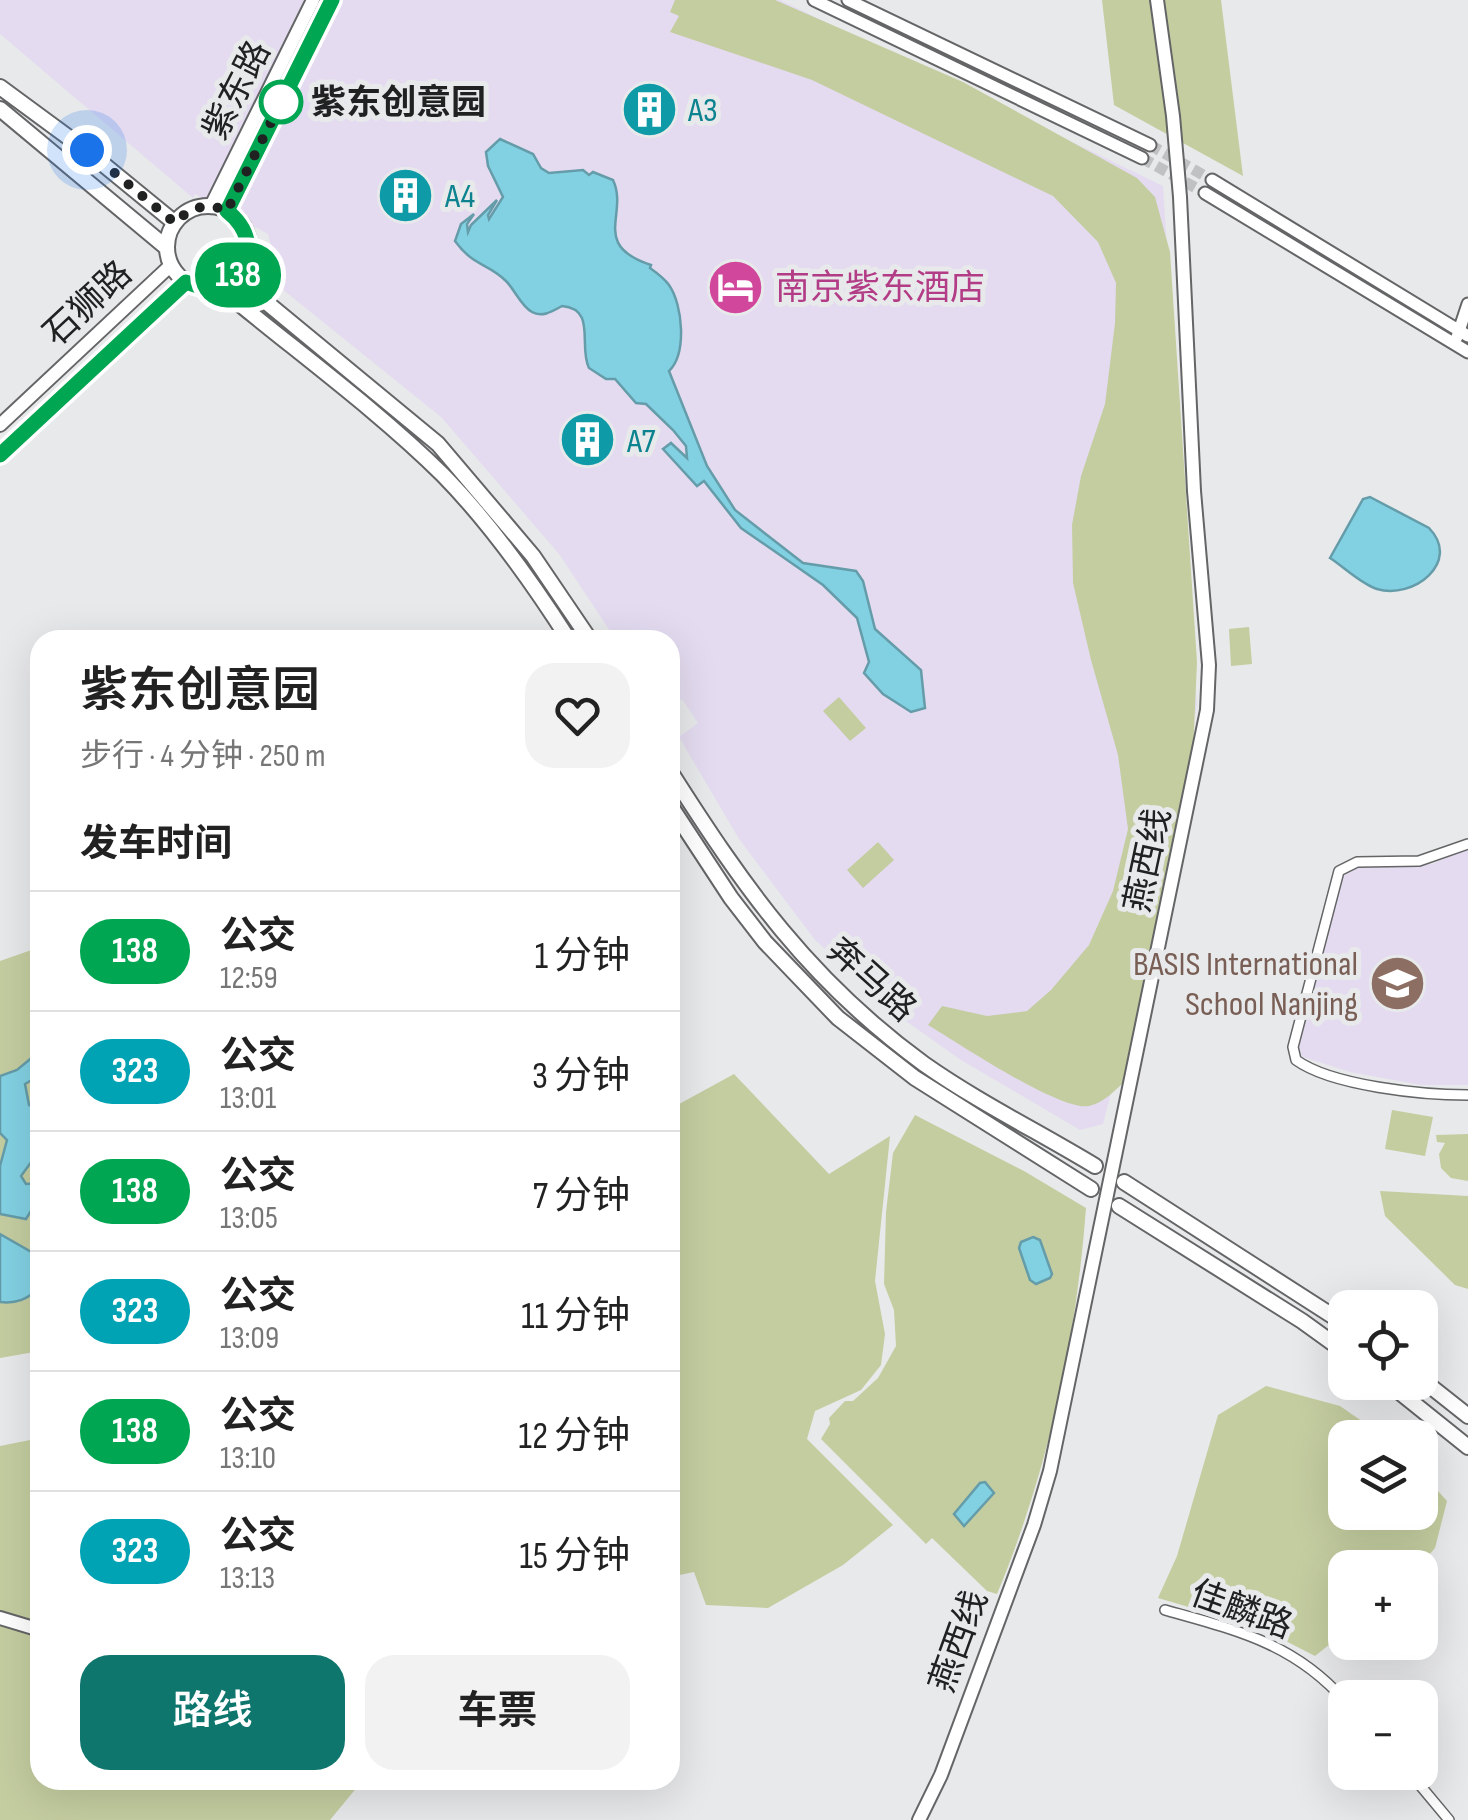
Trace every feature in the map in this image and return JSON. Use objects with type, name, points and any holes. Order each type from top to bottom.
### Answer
[{"type":"main road","name":"紫东路","points":[[211,206],[313,0]]},
{"type":"main road","name":"紫东路","points":[[227,211],[332,0]]},
{"type":"main road","name":"燕西线","points":[[919,1820],[941,1776],[1034,1525],[1050,1471],[1206,710],[1209,665],[1194,490],[1180,197],[1174,116],[1157,0]]},
{"type":"main road","points":[[0,86],[87,150],[175,223]]},
{"type":"main road","points":[[0,109],[167,248]]},
{"type":"main road","points":[[211,206],[227,211],[238,220],[249,246],[239,274],[219,287],[186,282],[171,265],[167,248],[175,223],[186,212],[211,206]]},
{"type":"main road","name":"石狮路","points":[[0,425],[171,265]]},
{"type":"main road","points":[[239,274],[255,294],[438,444],[533,556],[583,630]]},
{"type":"main road","name":"石狮路","points":[[1,454],[186,282]]},
{"type":"main road","points":[[219,287],[446,478],[512,557],[562,630]]},
{"type":"main road","name":"奔马路","points":[[680,786],[776,926],[838,992],[927,1066],[1095,1166]]},
{"type":"main road","name":"奔马路","points":[[680,820],[731,898],[766,942],[838,1018],[915,1078],[1091,1189]]},
{"type":"main road","points":[[1124,1182],[1328,1313]]},
{"type":"main road","points":[[1119,1206],[1328,1340]]},
{"type":"main road","points":[[1438,1392],[1468,1416]]},
{"type":"main road","points":[[1409,1400],[1468,1447]]},
{"type":"main road","points":[[0,1618],[30,1627]]},
{"type":"street","points":[[814,0],[1142,158]]},
{"type":"street","points":[[848,0],[1150,145]]},
{"type":"street","points":[[1212,180],[1461,337],[1468,352]]},
{"type":"street","points":[[1205,192],[1461,337]]},
{"type":"street","points":[[1461,337],[1468,304]]},
{"type":"street","points":[[1468,844],[1418,861],[1356,862],[1340,871],[1293,1047],[1296,1060],[1306,1067],[1356,1081],[1414,1093],[1468,1095]]},
{"type":"street","name":"佳麟路","points":[[1165,1610],[1251,1634],[1304,1662],[1328,1684]]},
{"type":"street","points":[[1424,1790],[1450,1820]]},
{"type":"shaded area","points":[[0,0],[780,0],[1163,186],[1197,705],[1146,960],[1103,1124],[1080,1130],[961,1060],[900,1017],[815,940],[739,839],[680,739],[698,723],[680,700],[680,630],[609,630],[559,554],[441,417],[282,289],[268,234],[195,194],[193,198],[0,34]]},
{"type":"shaded area","name":"BASIS International School Nanjing","points":[[1468,848],[1468,1085],[1421,1085],[1350,1072],[1303,1057],[1297,1048],[1345,869],[1357,864],[1432,864]]},
{"type":"green space","points":[[675,0],[775,0],[963,82],[1137,178],[1155,197],[1170,252],[1197,662],[1193,753],[1122,1084],[1094,1105],[1075,1105],[1034,1088],[928,1025],[942,1006],[987,1016],[1027,1011],[1051,990],[1089,945],[1113,891],[1128,829],[1118,755],[1073,583],[1072,525],[1081,476],[1105,404],[1116,283],[1098,242],[1053,196],[812,80],[670,32],[679,16],[670,12]]},
{"type":"green space","points":[[1102,0],[1221,0],[1243,176],[1114,105]]},
{"type":"green space","points":[[1249,627],[1252,664],[1231,666],[1229,629]]},
{"type":"green space","points":[[839,697],[866,728],[850,741],[823,711]]},
{"type":"green space","points":[[878,842],[894,860],[863,888],[847,870]]},
{"type":"green space","points":[[30,950],[30,1353],[0,1358],[0,961]]},
{"type":"green space","points":[[734,1074],[829,1174],[890,1136],[875,1281],[885,1334],[881,1365],[861,1390],[815,1411],[807,1439],[893,1525],[843,1565],[768,1608],[706,1605],[694,1572],[680,1575],[680,1104]]},
{"type":"green space","points":[[1392,1110],[1433,1117],[1425,1156],[1385,1149]]},
{"type":"green space","points":[[915,1115],[1086,1208],[1075,1308],[1057,1405],[1031,1501],[997,1594],[987,1591],[932,1538],[926,1544],[821,1439],[830,1424],[829,1418],[845,1401],[853,1401],[878,1378],[896,1346],[894,1310],[884,1284],[886,1212],[893,1153]]},
{"type":"green space","points":[[1468,1134],[1468,1181],[1451,1178],[1441,1168],[1439,1154],[1445,1143],[1437,1142],[1436,1135]]},
{"type":"green space","points":[[1380,1191],[1468,1196],[1468,1289],[1455,1285],[1385,1216]]},
{"type":"green space","points":[[1266,1386],[1340,1406],[1360,1420],[1328,1420],[1328,1530],[1438,1530],[1438,1491],[1447,1501],[1433,1550],[1328,1550],[1328,1646],[1315,1656],[1260,1628],[1158,1598],[1177,1556],[1218,1415]]},
{"type":"green space","points":[[30,1440],[30,1790],[355,1790],[330,1820],[0,1820],[0,1446]]},
{"type":"water","points":[[500,139],[533,154],[549,173],[583,170],[613,180],[617,193],[616,238],[633,257],[651,265],[674,294],[681,342],[669,371],[707,466],[735,510],[803,563],[856,571],[863,581],[875,629],[921,670],[925,708],[911,712],[883,694],[864,673],[869,662],[857,618],[823,585],[741,528],[704,481],[697,486],[663,449],[671,443],[687,458],[686,446],[673,430],[646,404],[636,403],[615,379],[606,379],[589,368],[579,314],[562,306],[544,314],[532,312],[506,281],[468,256],[455,241],[461,224],[474,214],[467,224],[468,232],[497,200],[489,219],[503,197],[488,166],[486,152]]},
{"type":"water","points":[[1370,497],[1429,528],[1438,541],[1437,565],[1418,583],[1405,589],[1377,589],[1330,558],[1363,499]]},
{"type":"water","points":[[30,1059],[30,1081],[25,1084],[30,1106],[30,1164],[21,1176],[30,1184],[30,1212],[26,1219],[0,1214],[0,1166],[7,1140],[0,1133],[0,1076],[17,1070]]},
{"type":"water","points":[[0,1234],[30,1251],[30,1295],[0,1302]]},
{"type":"water","points":[[1033,1237],[1040,1240],[1052,1274],[1036,1284],[1030,1280],[1019,1248],[1021,1242]]},
{"type":"water","points":[[985,1482],[994,1493],[964,1526],[954,1514]]},
{"type":"tunnel","points":[[1150,145],[1212,180]]},
{"type":"tunnel","points":[[1142,158],[1205,193]]},
{"type":"bus line","name":"138","points":[[0,455],[186,282],[219,287],[239,274],[249,246],[246,232],[227,211],[332,0]]},
{"type":"place","name":"紫东创意园","points":[[281,102]]},
{"type":"place","name":"A3","points":[[649,109]]},
{"type":"place","name":"A4","points":[[406,195]]},
{"type":"place","name":"南京紫东酒店","points":[[736,287]]},
{"type":"place","name":"A7","points":[[588,440]]},
{"type":"place","name":"BASIS International School Nanjing","points":[[1397,983]]},
{"type":"route","points":[[87,150],[175,223],[198,207],[227,211],[281,102]]}]
